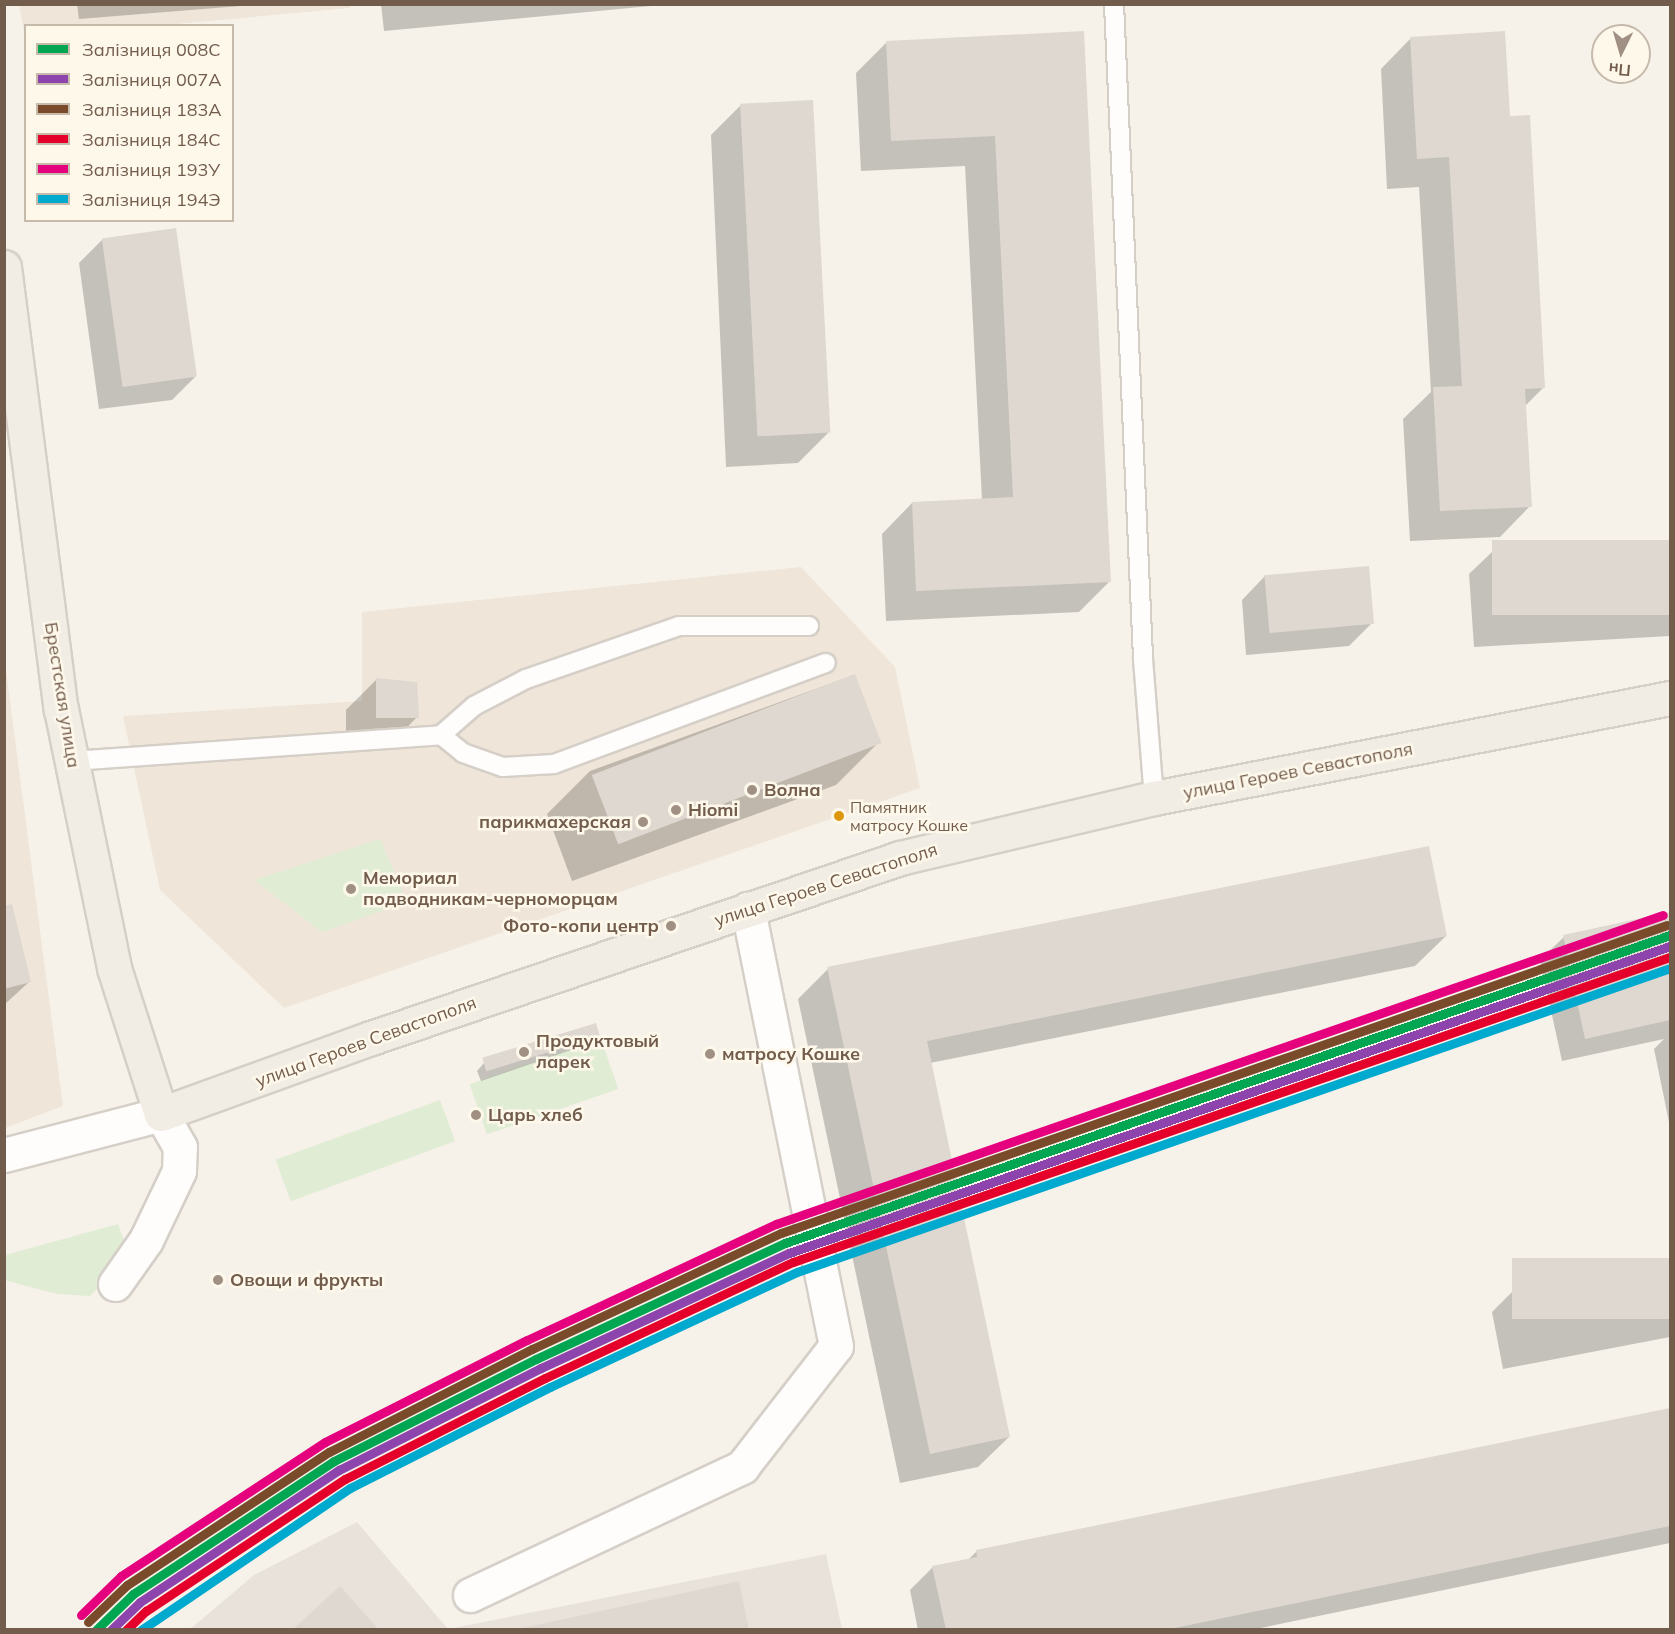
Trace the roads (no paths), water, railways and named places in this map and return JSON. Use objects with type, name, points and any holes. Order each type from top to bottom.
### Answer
[{"type":"main road","name":"Брестская улица","points":[[4,267],[61,709],[114,968],[161,1114]]},
{"type":"main road","name":"улица Героев Севастополя","points":[[161,1114],[900,858],[1154,798],[1671,698]]},
{"type":"street","points":[[470,1595],[742,1467],[836,1346],[748,909]]},
{"type":"street","name":"улица Героев Севастополя","points":[[4,1155],[161,1114]]},
{"type":"street","points":[[115,1284],[146,1240],[179,1171],[180,1147],[161,1114]]},
{"type":"lane","points":[[1114,4],[1143,659],[1154,798]]},
{"type":"lane","points":[[72,761],[441,735],[474,706],[526,679],[679,626],[809,626]]},
{"type":"lane","points":[[441,735],[463,753],[503,767],[554,764],[826,663]]},
{"type":"rail line","name":"193У","points":[[81,1615],[121,1576],[325,1442],[527,1340],[776,1224],[1663,915]]},
{"type":"rail line","name":"183А","points":[[88,1622],[127,1585],[329,1452],[532,1349],[781,1233],[1667,925]]},
{"type":"rail line","name":"008С","points":[[96,1630],[133,1594],[334,1461],[536,1359],[785,1243],[1670,935]]},
{"type":"rail line","name":"007А","points":[[111,1630],[140,1602],[339,1470],[541,1368],[789,1253],[1670,946]]},
{"type":"rail line","name":"184С","points":[[126,1630],[146,1611],[345,1479],[545,1378],[793,1262],[1670,957]]},
{"type":"rail line","name":"194Э","points":[[141,1630],[350,1488],[550,1387],[797,1272],[1670,968]]},
{"type":"place","name":"Волна","points":[[752,790]]},
{"type":"place","name":"Hiomi","points":[[676,810]]},
{"type":"place","name":"Памятник матросу Кошке","points":[[839,816]]},
{"type":"place","name":"парикмахерская","points":[[643,822]]},
{"type":"place","name":"Мемориал подводникам-черноморцам","points":[[351,889]]},
{"type":"place","name":"Фото-копи центр","points":[[671,926]]},
{"type":"place","name":"Продуктовый ларек","points":[[524,1052]]},
{"type":"place","name":"матросу Кошке","points":[[710,1054]]},
{"type":"place","name":"Царь хлеб","points":[[476,1115]]},
{"type":"place","name":"Овощи и фрукты","points":[[218,1280]]}]
